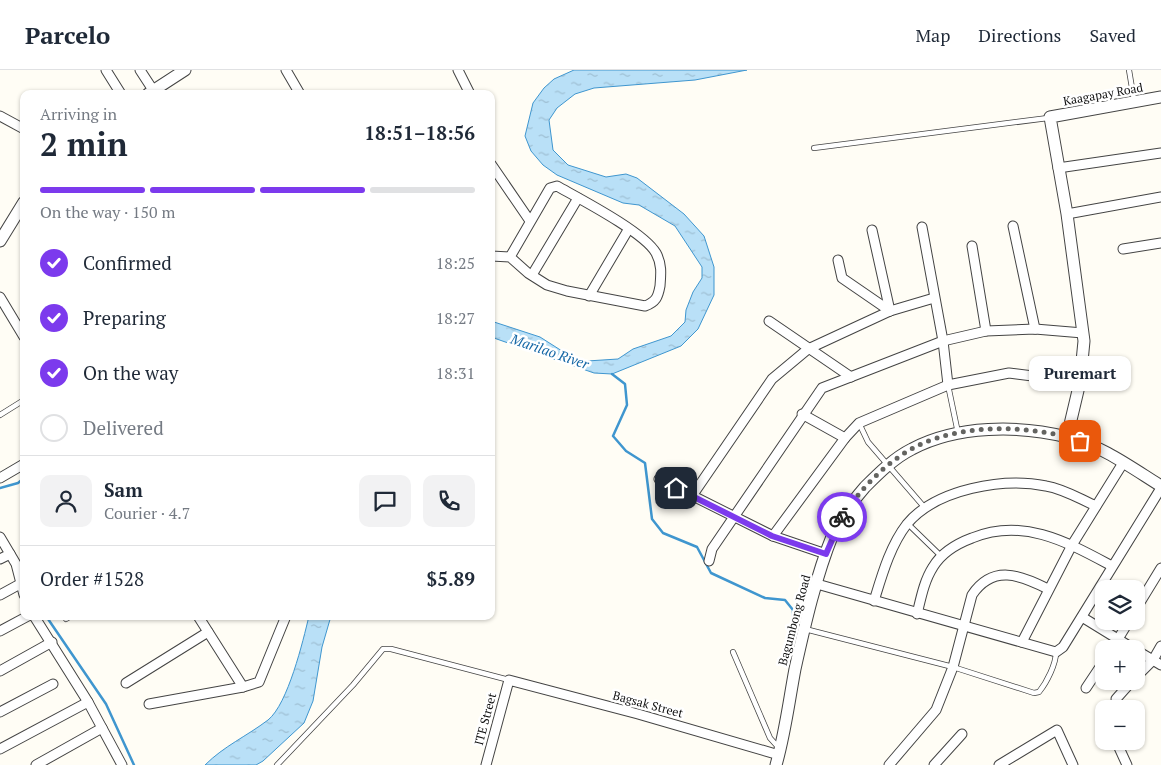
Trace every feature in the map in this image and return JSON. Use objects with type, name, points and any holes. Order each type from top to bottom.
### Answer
[{"type":"street","points":[[106,70],[118,90]]},
{"type":"street","points":[[140,70],[149,90]]},
{"type":"street","points":[[286,70],[298,90]]},
{"type":"street","points":[[458,70],[468,90]]},
{"type":"street","points":[[153,90],[179,72]]},
{"type":"street","name":"Kaagapay Road","points":[[1050,117],[1161,97]]},
{"type":"street","points":[[0,116],[20,127]]},
{"type":"street","points":[[1050,117],[1067,214],[1083,333],[1080,382],[1067,437]]},
{"type":"street","points":[[1058,168],[1161,153]]},
{"type":"street","points":[[495,170],[530,221]]},
{"type":"street","points":[[495,256],[510,257],[548,285],[589,296],[645,306],[653,303],[658,298],[662,268],[655,251],[642,238],[557,186],[550,188],[510,257]]},
{"type":"street","points":[[1067,214],[1161,197]]},
{"type":"street","points":[[532,275],[578,198]]},
{"type":"street","points":[[0,241],[20,208]]},
{"type":"street","points":[[1013,226],[1035,329]]},
{"type":"street","points":[[922,227],[943,341],[948,385]]},
{"type":"street","points":[[589,296],[628,230]]},
{"type":"street","points":[[872,230],[890,311]]},
{"type":"street","points":[[1122,249],[1161,243]]},
{"type":"street","points":[[972,246],[986,331]]},
{"type":"street","points":[[838,260],[842,278],[890,311]]},
{"type":"street","points":[[0,297],[20,330]]},
{"type":"street","points":[[692,496],[772,379],[808,348],[890,311],[934,298]]},
{"type":"street","points":[[769,321],[850,377]]},
{"type":"street","points":[[709,560],[712,548],[802,414],[822,388],[943,341],[986,331],[1035,329],[1083,333]]},
{"type":"street","points":[[772,536],[845,438],[859,423],[948,385],[1009,372],[1080,382]]},
{"type":"street","points":[[802,414],[845,438]]},
{"type":"street","name":"Bagumbong Road","points":[[778,756],[805,629],[834,532],[846,512],[862,492],[888,466],[921,444],[958,434],[1006,430],[1067,437],[1094,447],[1161,487]]},
{"type":"street","points":[[1022,642],[1072,545],[1123,463]]},
{"type":"street","points":[[0,478],[20,466]]},
{"type":"street","points":[[659,479],[772,536],[826,554]]},
{"type":"street","points":[[874,601],[885,566],[908,524],[925,508],[971,488],[1029,483],[1049,486],[1096,506]]},
{"type":"street","points":[[818,584],[917,614],[1056,652],[1063,647],[1161,487]]},
{"type":"street","points":[[917,614],[926,581],[941,556],[965,540],[999,530],[1034,531],[1072,545],[1112,566]]},
{"type":"street","points":[[0,537],[16,564],[20,584],[0,595]]},
{"type":"street","points":[[0,559],[10,554]]},
{"type":"street","points":[[1145,594],[1161,568]]},
{"type":"street","points":[[889,765],[936,710],[953,667],[972,595],[979,586],[989,579],[1003,575],[1014,575],[1048,589]]},
{"type":"street","points":[[1082,617],[1118,639],[1124,630]]},
{"type":"street","points":[[0,631],[21,620]]},
{"type":"street","points":[[37,620],[88,702],[102,728],[117,764]]},
{"type":"street","points":[[200,620],[243,687]]},
{"type":"street","points":[[149,704],[243,687],[259,682],[284,620]]},
{"type":"street","points":[[126,683],[208,632]]},
{"type":"street","points":[[0,671],[52,642]]},
{"type":"street","points":[[1145,668],[1153,660],[1161,646]]},
{"type":"street","points":[[1145,655],[1161,665]]},
{"type":"street","points":[[1086,688],[1095,674]]},
{"type":"street","name":"Bagsak Street","points":[[509,680],[656,719],[778,756]]},
{"type":"street","name":"ITE Street","points":[[486,765],[509,680]]},
{"type":"street","points":[[0,712],[53,684]]},
{"type":"street","points":[[1116,699],[1124,690]]},
{"type":"street","points":[[0,749],[88,702]]},
{"type":"street","points":[[36,765],[102,728]]},
{"type":"street","points":[[999,765],[1057,730],[1073,765]]},
{"type":"street","points":[[934,765],[962,734]]},
{"type":"street","points":[[1120,750],[1127,765]]},
{"type":"lane","points":[[1129,70],[1135,102]]},
{"type":"lane","points":[[814,148],[1050,117]]},
{"type":"lane","points":[[948,385],[958,434]]},
{"type":"lane","points":[[0,415],[20,402]]},
{"type":"lane","points":[[859,423],[868,442],[925,508]]},
{"type":"lane","points":[[908,524],[941,556]]},
{"type":"lane","points":[[805,629],[953,667],[1034,692],[1038,692],[1056,659],[1056,652]]},
{"type":"lane","points":[[277,765],[353,685],[383,649],[391,648],[509,680]]},
{"type":"lane","points":[[733,652],[778,756]]},
{"type":"water","name":"Marilao River","points":[[574,70],[747,70],[695,80],[594,88],[575,94],[557,108],[549,120],[553,150],[568,165],[606,177],[626,174],[637,178],[684,214],[704,236],[714,267],[714,295],[698,329],[681,346],[612,374],[594,373],[495,338],[495,322],[540,337],[573,358],[587,361],[618,359],[633,349],[671,336],[685,322],[686,310],[693,292],[702,278],[702,267],[675,226],[639,205],[623,203],[557,175],[543,165],[531,151],[525,136],[533,103],[544,88],[554,79]]},
{"type":"water","points":[[308,620],[330,620],[322,647],[313,701],[304,723],[263,761],[256,765],[205,765],[220,752],[268,720],[275,712],[288,687]]},
{"type":"waterway","points":[[612,374],[625,384],[627,405],[613,436],[626,451],[645,463],[652,519],[663,533],[697,547],[711,573],[765,598],[785,600],[793,610],[793,620]]},
{"type":"waterway","points":[[0,488],[20,481]]},
{"type":"waterway","points":[[49,620],[106,704],[134,765]]},
{"type":"way so far","points":[[842,517],[880,472],[901,455],[921,444],[958,434],[989,430],[1040,432],[1080,441]]},
{"type":"place","name":"Puremart","points":[[1080,441]]},
{"type":"route","points":[[676,488],[772,536],[826,554],[842,517]]}]
